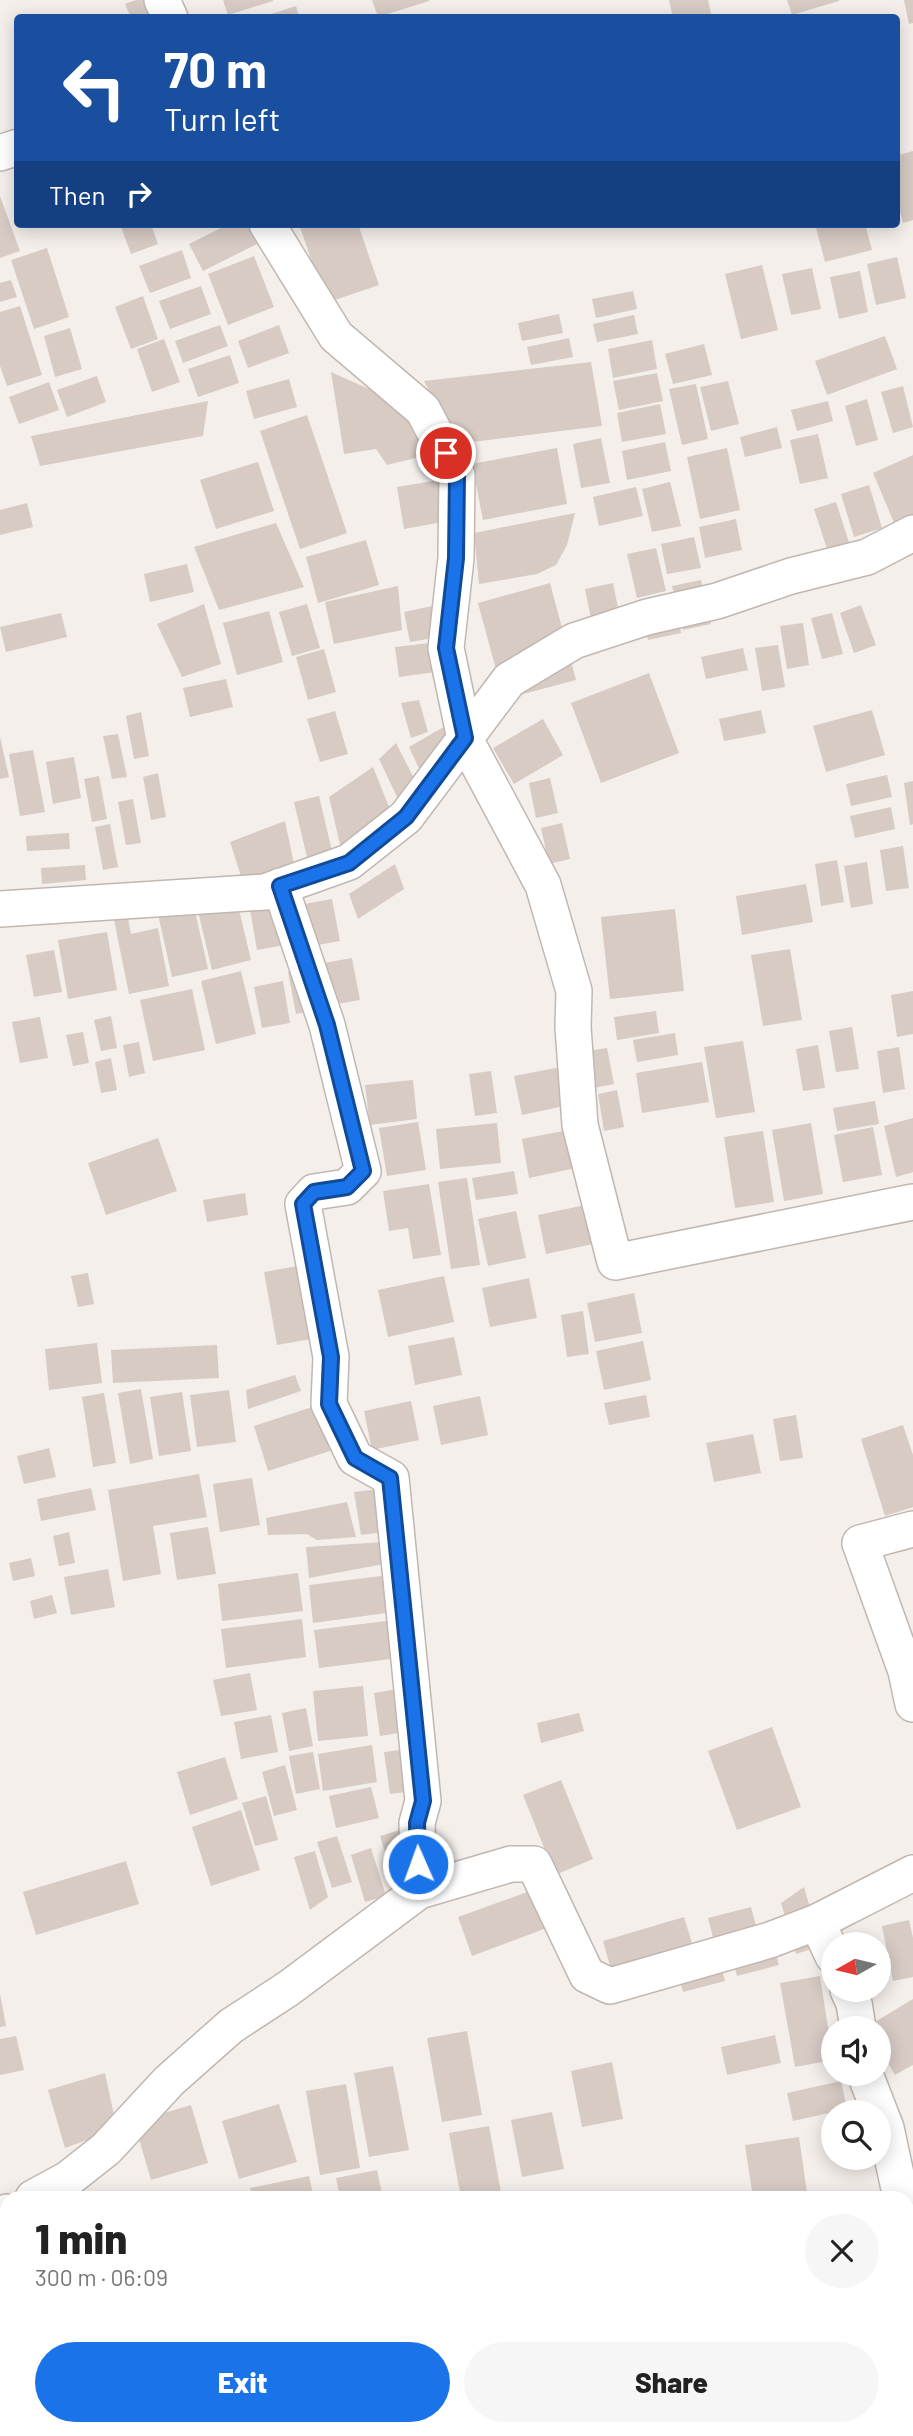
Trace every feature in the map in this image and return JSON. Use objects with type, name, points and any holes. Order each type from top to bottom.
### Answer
[{"type":"street","points":[[269,228],[336,336],[423,410],[457,475],[456,558],[446,648],[465,738],[543,885],[574,990],[573,1027],[580,1125],[615,1262],[913,1202]]},
{"type":"street","points":[[0,909],[265,892],[349,863],[406,817],[509,680],[574,641],[647,617],[717,601],[791,576],[867,557],[913,533]]},
{"type":"street","points":[[280,886],[327,1025],[363,1171],[347,1187],[314,1192],[303,1204],[331,1357],[329,1404],[355,1458],[390,1478],[423,1801],[417,1823],[419,1891]]},
{"type":"street","points":[[913,1530],[860,1543],[906,1671],[913,1704]]},
{"type":"street","points":[[46,2191],[68,2179],[106,2149],[169,2081],[231,2026],[289,1989],[419,1891],[511,1864],[534,1864],[587,1975],[610,1986],[769,1940],[817,1922],[913,1873]]},
{"type":"street","points":[[817,1922],[822,1932]]},
{"type":"street","points":[[870,2086],[886,2128],[900,2191]]},
{"type":"building","points":[[136,0],[155,0],[161,14],[129,14],[125,4]]},
{"type":"building","points":[[223,0],[273,0],[231,14],[228,14]]},
{"type":"building","points":[[372,0],[429,0],[388,14],[377,14]]},
{"type":"building","points":[[669,0],[708,0],[711,14],[672,14]]},
{"type":"building","points":[[787,0],[839,0],[795,14],[792,14]]},
{"type":"building","points":[[904,0],[913,0],[913,23],[909,24]]},
{"type":"building","points":[[296,6],[299,14],[271,14]]},
{"type":"building","points":[[913,151],[913,220],[903,223],[900,212],[900,155]]},
{"type":"building","points":[[0,196],[20,251],[0,258]]},
{"type":"building","points":[[121,228],[152,228],[158,244],[131,254]]},
{"type":"building","points":[[221,228],[249,228],[257,244],[203,271],[189,244]]},
{"type":"building","points":[[300,228],[359,228],[379,285],[326,303]]},
{"type":"building","points":[[816,228],[866,228],[872,250],[825,262]]},
{"type":"building","points":[[47,248],[69,317],[34,329],[11,260]]},
{"type":"building","points":[[182,250],[191,278],[150,293],[139,266]]},
{"type":"building","points":[[254,256],[274,307],[228,325],[208,274]]},
{"type":"building","points":[[897,257],[906,298],[876,305],[867,264]]},
{"type":"building","points":[[762,265],[778,330],[741,339],[725,274]]},
{"type":"building","points":[[812,268],[821,309],[791,315],[782,274]]},
{"type":"building","points":[[860,271],[868,312],[839,319],[830,277]]},
{"type":"building","points":[[11,280],[17,297],[0,302],[0,283]]},
{"type":"building","points":[[201,286],[211,314],[170,329],[159,301]]},
{"type":"building","points":[[633,291],[637,309],[596,318],[592,299]]},
{"type":"building","points":[[143,296],[158,339],[131,349],[115,307]]},
{"type":"building","points":[[20,306],[42,375],[7,386],[0,366],[0,312]]},
{"type":"building","points":[[559,314],[563,333],[522,341],[518,323]]},
{"type":"building","points":[[634,315],[638,334],[597,342],[593,324]]},
{"type":"building","points":[[220,325],[228,346],[183,363],[175,341]]},
{"type":"building","points":[[279,325],[289,353],[248,368],[238,341]]},
{"type":"building","points":[[70,328],[82,369],[55,377],[44,336]]},
{"type":"building","points":[[885,336],[897,369],[827,395],[815,361]]},
{"type":"building","points":[[569,338],[573,357],[531,365],[527,347]]},
{"type":"building","points":[[164,339],[180,382],[152,392],[137,349]]},
{"type":"building","points":[[652,340],[657,369],[613,378],[608,349]]},
{"type":"building","points":[[704,344],[712,375],[673,384],[665,354]]},
{"type":"building","points":[[230,355],[239,383],[198,397],[188,369]]},
{"type":"building","points":[[591,362],[602,426],[456,444],[424,381]]},
{"type":"building","points":[[331,372],[409,407],[428,455],[387,465],[376,449],[344,454]]},
{"type":"building","points":[[657,373],[663,401],[619,410],[613,381]]},
{"type":"building","points":[[97,376],[106,402],[67,417],[57,390]]},
{"type":"building","points":[[289,379],[297,407],[254,419],[246,391]]},
{"type":"building","points":[[728,381],[739,424],[711,431],[700,387]]},
{"type":"building","points":[[49,382],[59,410],[19,424],[9,397]]},
{"type":"building","points":[[696,384],[708,439],[682,445],[669,389]]},
{"type":"building","points":[[903,386],[913,427],[893,433],[881,392]]},
{"type":"building","points":[[867,399],[878,440],[856,446],[845,406]]},
{"type":"building","points":[[208,401],[203,436],[40,466],[31,436]]},
{"type":"building","points":[[828,401],[833,421],[797,431],[791,410]]},
{"type":"building","points":[[660,404],[666,434],[622,442],[617,413]]},
{"type":"building","points":[[307,415],[347,533],[300,549],[260,431]]},
{"type":"building","points":[[777,427],[782,448],[745,457],[740,437]]},
{"type":"building","points":[[818,434],[828,478],[800,484],[790,440]]},
{"type":"building","points":[[601,438],[610,483],[581,488],[573,444]]},
{"type":"building","points":[[665,442],[671,471],[627,480],[622,451]]},
{"type":"building","points":[[557,448],[567,504],[483,520],[472,464]]},
{"type":"building","points":[[727,448],[740,510],[700,519],[687,457]]},
{"type":"building","points":[[913,455],[913,517],[895,525],[873,473]]},
{"type":"building","points":[[258,462],[274,511],[216,529],[200,480]]},
{"type":"building","points":[[445,479],[443,522],[404,529],[397,487]]},
{"type":"building","points":[[670,482],[681,526],[652,532],[642,489]]},
{"type":"building","points":[[869,485],[882,528],[854,537],[841,494]]},
{"type":"building","points":[[636,487],[643,516],[599,526],[593,497]]},
{"type":"building","points":[[836,502],[849,542],[827,549],[814,509]]},
{"type":"building","points":[[27,503],[33,527],[0,535],[0,510]]},
{"type":"building","points":[[575,513],[567,545],[556,565],[537,574],[479,584],[474,533]]},
{"type":"building","points":[[736,519],[742,550],[705,558],[699,527]]},
{"type":"building","points":[[276,523],[304,587],[219,610],[194,547]]},
{"type":"building","points":[[694,537],[701,568],[667,574],[661,544]]},
{"type":"building","points":[[366,540],[379,585],[318,603],[306,557]]},
{"type":"building","points":[[656,548],[666,591],[637,598],[627,554]]},
{"type":"building","points":[[187,564],[194,592],[150,602],[144,574]]},
{"type":"building","points":[[701,580],[711,624],[683,630],[672,586]]},
{"type":"building","points":[[550,583],[576,680],[504,699],[478,603]]},
{"type":"building","points":[[613,583],[622,627],[594,633],[585,589]]},
{"type":"building","points":[[398,586],[402,630],[334,644],[325,602]]},
{"type":"building","points":[[675,602],[681,633],[648,640],[641,609]]},
{"type":"building","points":[[204,604],[221,664],[182,677],[157,624]]},
{"type":"building","points":[[307,604],[320,648],[292,656],[279,612]]},
{"type":"building","points":[[861,605],[876,645],[854,653],[840,613]]},
{"type":"building","points":[[432,606],[439,637],[410,642],[404,612]]},
{"type":"building","points":[[269,611],[283,662],[237,675],[223,623]]},
{"type":"building","points":[[61,613],[67,637],[6,652],[0,627]]},
{"type":"building","points":[[832,613],[843,654],[822,659],[811,618]]},
{"type":"building","points":[[803,623],[809,665],[787,669],[780,626]]},
{"type":"building","points":[[439,642],[443,671],[399,677],[395,647]]},
{"type":"building","points":[[778,645],[785,687],[762,691],[755,648]]},
{"type":"building","points":[[743,648],[748,670],[706,679],[701,657]]},
{"type":"building","points":[[324,649],[336,692],[308,700],[296,657]]},
{"type":"building","points":[[649,673],[679,753],[601,783],[571,703]]},
{"type":"building","points":[[226,679],[233,707],[190,717],[183,688]]},
{"type":"building","points":[[419,700],[428,732],[411,738],[401,703]]},
{"type":"building","points":[[761,710],[766,733],[724,741],[719,719]]},
{"type":"building","points":[[872,710],[885,755],[826,772],[813,726]]},
{"type":"building","points":[[335,711],[348,754],[320,762],[307,719]]},
{"type":"building","points":[[141,712],[149,756],[134,759],[126,716]]},
{"type":"building","points":[[543,719],[563,755],[514,784],[493,748]]},
{"type":"building","points":[[454,721],[456,740],[422,775],[409,747]]},
{"type":"building","points":[[118,734],[127,777],[112,779],[103,736]]},
{"type":"building","points":[[0,737],[9,777],[0,779]]},
{"type":"building","points":[[396,743],[418,786],[399,801],[379,759]]},
{"type":"building","points":[[33,750],[45,812],[20,816],[9,754]]},
{"type":"building","points":[[74,757],[81,798],[53,804],[46,762]]},
{"type":"building","points":[[373,767],[392,814],[342,853],[329,797]]},
{"type":"building","points":[[158,773],[166,817],[151,820],[143,777]]},
{"type":"building","points":[[887,775],[892,797],[851,806],[846,784]]},
{"type":"building","points":[[99,776],[107,819],[92,822],[84,779]]},
{"type":"building","points":[[550,778],[558,813],[536,818],[529,783]]},
{"type":"building","points":[[913,781],[913,824],[910,825],[904,783]]},
{"type":"building","points":[[319,796],[332,851],[307,857],[294,802]]},
{"type":"building","points":[[133,799],[141,843],[126,845],[118,802]]},
{"type":"building","points":[[891,807],[895,829],[855,838],[850,816]]},
{"type":"building","points":[[285,821],[297,878],[242,879],[230,842]]},
{"type":"building","points":[[562,823],[570,859],[549,864],[541,828]]},
{"type":"building","points":[[110,824],[118,867],[103,870],[95,827]]},
{"type":"building","points":[[69,833],[70,849],[27,851],[26,836]]},
{"type":"building","points":[[903,846],[909,888],[886,891],[880,850]]},
{"type":"building","points":[[837,860],[844,902],[821,906],[815,864]]},
{"type":"building","points":[[867,862],[873,904],[851,908],[844,866]]},
{"type":"building","points":[[395,864],[404,889],[358,919],[349,894]]},
{"type":"building","points":[[85,865],[86,880],[42,884],[41,868]]},
{"type":"building","points":[[806,884],[813,922],[742,935],[736,896]]},
{"type":"building","points":[[236,897],[251,960],[212,970],[197,907]]},
{"type":"building","points":[[332,899],[340,941],[312,946],[304,904]]},
{"type":"building","points":[[193,902],[208,969],[172,977],[157,910]]},
{"type":"building","points":[[278,904],[285,945],[257,950],[250,909]]},
{"type":"building","points":[[126,907],[131,934],[158,928],[169,986],[129,994],[112,910]]},
{"type":"building","points":[[675,909],[684,991],[610,999],[601,917]]},
{"type":"building","points":[[107,932],[117,990],[68,999],[58,940]]},
{"type":"building","points":[[790,949],[802,1020],[763,1026],[751,955]]},
{"type":"building","points":[[54,950],[62,992],[34,997],[26,955]]},
{"type":"building","points":[[352,958],[360,1000],[332,1005],[324,963]]},
{"type":"building","points":[[316,967],[323,1009],[296,1014],[288,972]]},
{"type":"building","points":[[241,971],[256,1034],[216,1044],[201,981]]},
{"type":"building","points":[[283,981],[290,1023],[262,1028],[254,987]]},
{"type":"building","points":[[192,989],[205,1050],[153,1061],[140,1000]]},
{"type":"building","points":[[913,991],[913,1034],[897,1037],[891,995]]},
{"type":"building","points":[[656,1011],[659,1033],[617,1040],[614,1017]]},
{"type":"building","points":[[111,1016],[117,1048],[101,1051],[94,1020]]},
{"type":"building","points":[[40,1017],[48,1058],[20,1063],[12,1022]]},
{"type":"building","points":[[852,1027],[859,1069],[836,1072],[829,1031]]},
{"type":"building","points":[[83,1032],[89,1063],[73,1066],[66,1035]]},
{"type":"building","points":[[675,1033],[678,1055],[637,1062],[633,1040]]},
{"type":"building","points":[[743,1041],[755,1112],[716,1118],[704,1047]]},
{"type":"building","points":[[139,1042],[145,1073],[129,1077],[123,1045]]},
{"type":"building","points":[[818,1045],[825,1088],[803,1091],[796,1049]]},
{"type":"building","points":[[899,1047],[905,1089],[883,1093],[877,1051]]},
{"type":"building","points":[[607,1048],[614,1084],[594,1088],[588,1051]]},
{"type":"building","points":[[111,1058],[117,1090],[101,1093],[95,1062]]},
{"type":"building","points":[[702,1062],[709,1102],[642,1113],[636,1073]]},
{"type":"building","points":[[561,1067],[569,1105],[522,1115],[514,1076]]},
{"type":"building","points":[[491,1071],[497,1113],[475,1116],[469,1074]]},
{"type":"building","points":[[413,1080],[417,1119],[370,1125],[365,1085]]},
{"type":"building","points":[[617,1090],[624,1127],[604,1131],[598,1094]]},
{"type":"building","points":[[875,1101],[879,1124],[837,1131],[833,1108]]},
{"type":"building","points":[[913,1118],[913,1172],[896,1177],[884,1126]]},
{"type":"building","points":[[418,1122],[426,1170],[387,1176],[379,1128]]},
{"type":"building","points":[[497,1123],[501,1163],[440,1169],[436,1129]]},
{"type":"building","points":[[811,1123],[823,1194],[784,1201],[772,1130]]},
{"type":"building","points":[[873,1127],[882,1175],[843,1182],[834,1135]]},
{"type":"building","points":[[568,1130],[576,1168],[529,1178],[522,1139]]},
{"type":"building","points":[[763,1131],[774,1202],[735,1208],[724,1137]]},
{"type":"building","points":[[158,1138],[177,1191],[106,1215],[88,1163]]},
{"type":"building","points":[[514,1171],[518,1194],[476,1200],[472,1178]]},
{"type":"building","points":[[467,1178],[480,1265],[451,1269],[438,1182]]},
{"type":"building","points":[[429,1184],[441,1255],[413,1259],[408,1228],[389,1231],[383,1191]]},
{"type":"building","points":[[245,1193],[248,1215],[207,1222],[203,1200]]},
{"type":"building","points":[[585,1205],[593,1244],[546,1254],[538,1215]]},
{"type":"building","points":[[516,1211],[526,1258],[488,1266],[478,1219]]},
{"type":"building","points":[[297,1266],[311,1339],[277,1345],[264,1272]]},
{"type":"building","points":[[88,1273],[94,1304],[78,1307],[71,1276]]},
{"type":"building","points":[[444,1276],[454,1322],[388,1337],[378,1290]]},
{"type":"building","points":[[529,1278],[537,1318],[490,1327],[482,1288]]},
{"type":"building","points":[[634,1293],[642,1333],[595,1342],[587,1303]]},
{"type":"building","points":[[583,1311],[589,1354],[567,1357],[561,1315]]},
{"type":"building","points":[[454,1337],[462,1375],[415,1385],[408,1346]]},
{"type":"building","points":[[643,1341],[651,1380],[604,1390],[596,1351]]},
{"type":"building","points":[[97,1343],[102,1383],[49,1390],[45,1349]]},
{"type":"building","points":[[217,1345],[219,1378],[113,1383],[111,1350]]},
{"type":"building","points":[[295,1375],[301,1391],[248,1409],[246,1390]]},
{"type":"building","points":[[141,1389],[153,1459],[130,1464],[118,1393]]},
{"type":"building","points":[[229,1390],[236,1442],[197,1447],[190,1395]]},
{"type":"building","points":[[182,1392],[191,1451],[159,1456],[150,1397]]},
{"type":"building","points":[[104,1393],[116,1463],[93,1467],[82,1397]]},
{"type":"building","points":[[646,1395],[650,1417],[609,1425],[604,1403]]},
{"type":"building","points":[[480,1396],[488,1435],[441,1445],[433,1406]]},
{"type":"building","points":[[411,1401],[419,1440],[372,1450],[364,1411]]},
{"type":"building","points":[[318,1405],[333,1450],[268,1471],[254,1426]]},
{"type":"building","points":[[796,1415],[803,1458],[780,1461],[773,1419]]},
{"type":"building","points":[[903,1425],[913,1455],[913,1507],[885,1516],[861,1439]]},
{"type":"building","points":[[753,1434],[761,1473],[714,1482],[706,1443]]},
{"type":"building","points":[[49,1448],[56,1477],[24,1484],[17,1456]]},
{"type":"building","points":[[199,1474],[207,1517],[153,1526],[161,1574],[123,1581],[108,1490]]},
{"type":"building","points":[[252,1478],[260,1525],[220,1532],[213,1484]]},
{"type":"building","points":[[91,1488],[96,1510],[41,1521],[37,1499]]},
{"type":"building","points":[[379,1489],[385,1532],[361,1535],[354,1492]]},
{"type":"building","points":[[347,1502],[356,1537],[317,1540],[307,1534],[268,1535],[266,1518]]},
{"type":"building","points":[[208,1527],[216,1574],[177,1580],[170,1533]]},
{"type":"building","points":[[69,1532],[75,1563],[59,1566],[53,1536]]},
{"type":"building","points":[[384,1542],[384,1564],[309,1578],[306,1547]]},
{"type":"building","points":[[31,1558],[35,1576],[13,1581],[9,1563]]},
{"type":"building","points":[[108,1569],[115,1607],[71,1615],[64,1577]]},
{"type":"building","points":[[298,1573],[303,1611],[222,1621],[218,1584]]},
{"type":"building","points":[[389,1575],[394,1612],[313,1623],[309,1585]]},
{"type":"building","points":[[52,1595],[57,1613],[34,1619],[30,1601]]},
{"type":"building","points":[[302,1619],[306,1657],[226,1668],[221,1629]]},
{"type":"building","points":[[394,1620],[399,1658],[319,1668],[314,1630]]},
{"type":"building","points":[[250,1673],[257,1710],[221,1716],[213,1680]]},
{"type":"building","points":[[363,1686],[368,1736],[318,1741],[313,1691]]},
{"type":"building","points":[[398,1689],[404,1732],[380,1736],[374,1693]]},
{"type":"building","points":[[306,1708],[313,1746],[289,1751],[282,1713]]},
{"type":"building","points":[[579,1713],[584,1731],[541,1743],[537,1723]]},
{"type":"building","points":[[271,1715],[278,1752],[241,1759],[234,1722]]},
{"type":"building","points":[[772,1727],[801,1807],[737,1830],[708,1751]]},
{"type":"building","points":[[372,1745],[377,1782],[323,1791],[318,1754]]},
{"type":"building","points":[[408,1749],[414,1791],[390,1794],[384,1752]]},
{"type":"building","points":[[313,1752],[320,1789],[296,1794],[289,1756]]},
{"type":"building","points":[[225,1757],[238,1799],[190,1815],[177,1772]]},
{"type":"building","points":[[285,1765],[297,1810],[274,1816],[262,1772]]},
{"type":"building","points":[[561,1780],[593,1859],[555,1875],[523,1795]]},
{"type":"building","points":[[371,1787],[379,1818],[336,1828],[329,1796]]},
{"type":"building","points":[[266,1796],[278,1840],[255,1846],[242,1803]]},
{"type":"building","points":[[241,1810],[260,1870],[211,1886],[192,1827]]},
{"type":"building","points":[[400,1830],[414,1876],[394,1882],[380,1836]]},
{"type":"building","points":[[337,1836],[352,1882],[332,1888],[317,1842]]},
{"type":"building","points":[[371,1848],[386,1896],[365,1902],[351,1855]]},
{"type":"building","points":[[315,1851],[328,1897],[310,1910],[294,1857]]},
{"type":"building","points":[[126,1861],[139,1904],[36,1935],[23,1892]]},
{"type":"building","points":[[804,1887],[821,1946],[796,1954],[781,1903]]},
{"type":"building","points":[[538,1888],[552,1926],[472,1956],[458,1917]]},
{"type":"building","points":[[751,1907],[756,1926],[713,1937],[708,1918]]},
{"type":"building","points":[[684,1917],[696,1956],[614,1980],[603,1941]]},
{"type":"building","points":[[909,1920],[913,1938],[913,1977],[893,1981],[891,1932],[883,1932],[882,1926]]},
{"type":"building","points":[[774,1947],[779,1965],[737,1976],[732,1957]]},
{"type":"building","points":[[720,1962],[725,1981],[683,1992],[678,1973]]},
{"type":"building","points":[[820,1976],[821,2002],[824,2002],[826,2016],[821,2016],[821,2062],[795,2067],[780,1983]]},
{"type":"building","points":[[0,1994],[6,2026],[0,2027]]},
{"type":"building","points":[[913,1999],[913,2065],[895,2075],[891,2068],[891,2016],[885,2016]]},
{"type":"building","points":[[467,2031],[482,2115],[442,2122],[427,2038]]},
{"type":"building","points":[[775,2035],[781,2063],[727,2075],[721,2047]]},
{"type":"building","points":[[16,2036],[24,2070],[0,2075],[0,2039]]},
{"type":"building","points":[[612,2062],[623,2119],[582,2127],[571,2071]]},
{"type":"building","points":[[393,2066],[409,2150],[369,2157],[354,2073]]},
{"type":"building","points":[[105,2073],[117,2129],[65,2148],[48,2090]]},
{"type":"building","points":[[346,2084],[360,2168],[320,2175],[306,2091]]},
{"type":"building","points":[[821,2085],[842,2086],[845,2100],[821,2100],[821,2115],[793,2121],[787,2093]]},
{"type":"building","points":[[279,2104],[297,2162],[239,2179],[222,2121]]},
{"type":"building","points":[[191,2105],[208,2163],[151,2180],[134,2122]]},
{"type":"building","points":[[552,2112],[564,2169],[522,2177],[511,2120]]},
{"type":"building","points":[[489,2126],[501,2191],[460,2191],[449,2133]]},
{"type":"building","points":[[799,2137],[807,2191],[752,2191],[745,2145]]},
{"type":"building","points":[[377,2170],[382,2191],[339,2191],[336,2178]]},
{"type":"building","points":[[309,2176],[312,2191],[251,2191],[250,2188]]},
{"type":"route","points":[[418,1864],[417,1823],[423,1801],[401,1562],[390,1478],[355,1458],[329,1404],[331,1357],[303,1204],[314,1192],[347,1187],[363,1171],[327,1025],[280,886],[349,863],[406,817],[465,738],[446,648],[456,558],[457,475],[446,453]]}]
